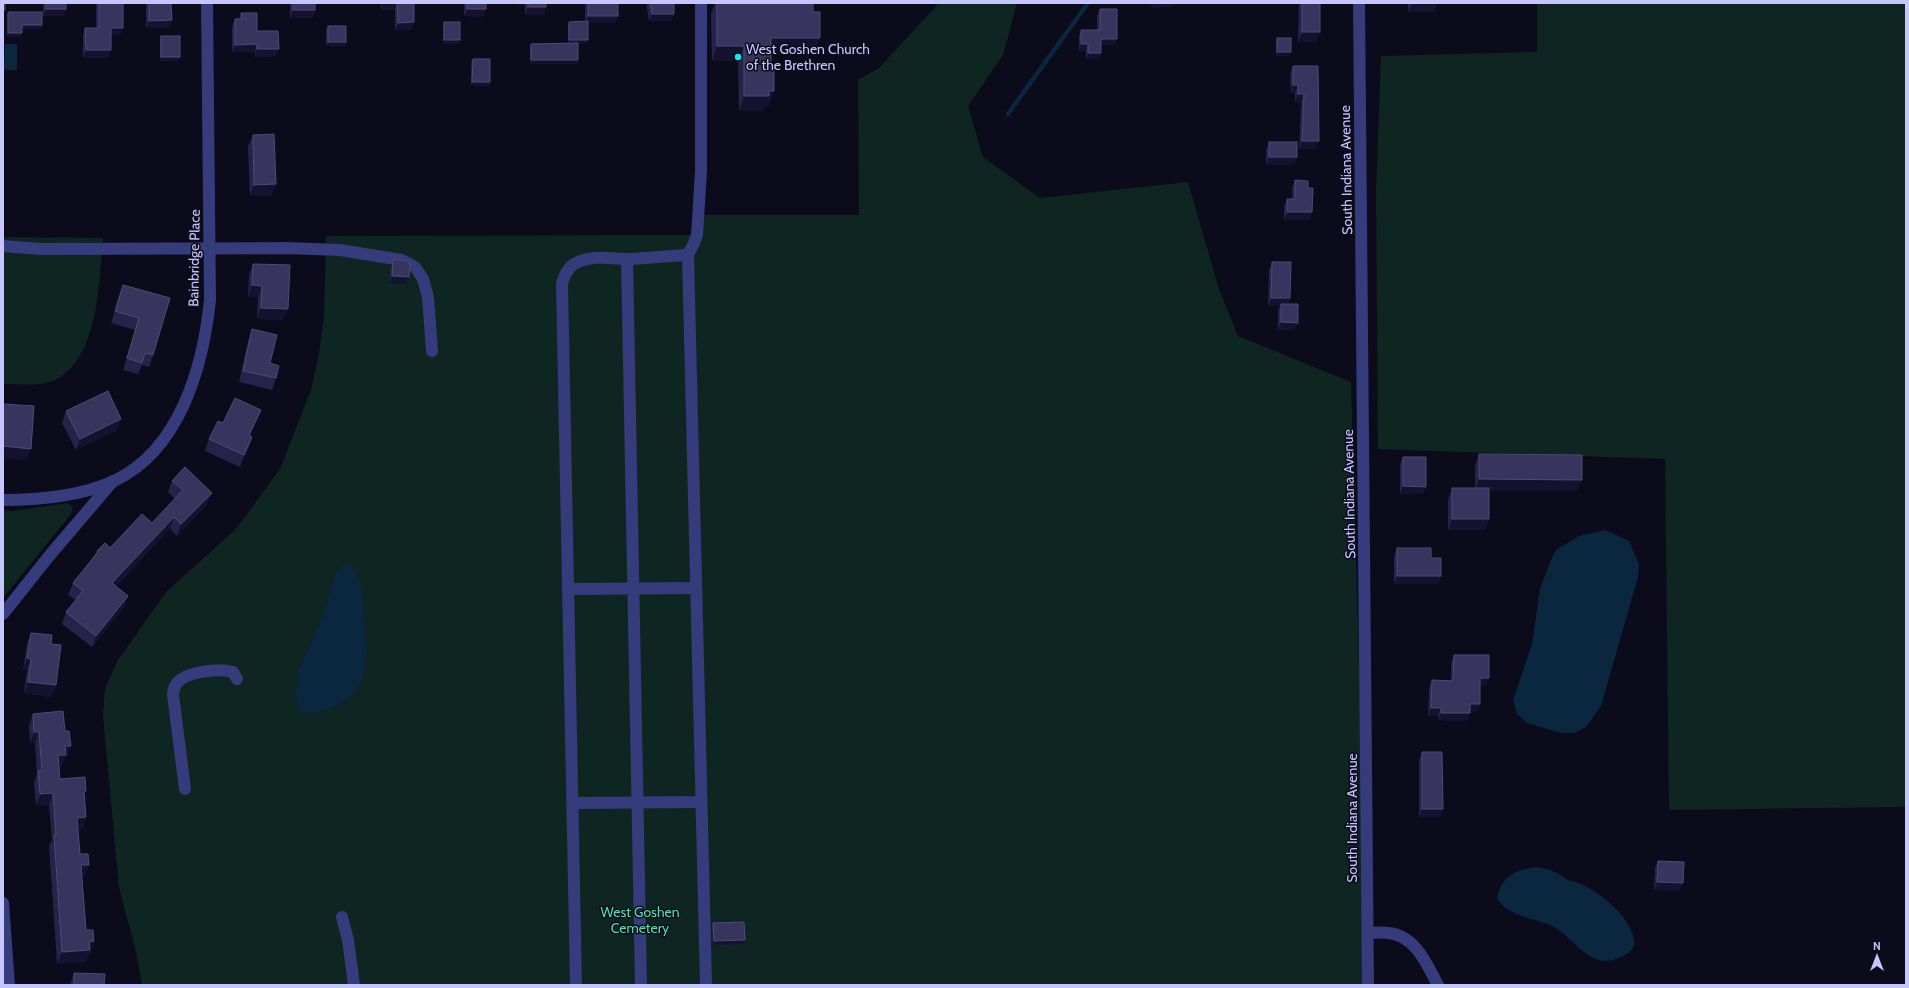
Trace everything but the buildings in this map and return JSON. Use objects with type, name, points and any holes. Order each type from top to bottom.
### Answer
[{"type":"street","name":"Bainbridge Place","points":[[3,500],[52,497],[84,491],[114,481],[134,469],[156,448],[175,421],[188,394],[199,363],[207,331],[210,300],[211,248],[207,3]]},
{"type":"street","points":[[701,3],[701,171],[697,235],[688,255],[706,985]]},
{"type":"street","name":"South Indiana Avenue","points":[[1359,3],[1368,985]]},
{"type":"street","points":[[3,246],[41,249],[287,248],[340,250],[402,260],[415,267],[423,279],[428,297],[432,351]]},
{"type":"street","points":[[576,985],[562,284],[566,272],[574,264],[582,260],[592,258],[627,259],[688,255]]},
{"type":"street","points":[[627,259],[641,985]]},
{"type":"street","name":"Bainbridge Place","points":[[3,614],[50,555],[114,481]]},
{"type":"street","points":[[568,589],[696,588]]},
{"type":"street","points":[[185,789],[173,695],[175,686],[183,679],[206,671],[224,669],[233,672],[237,679]]},
{"type":"street","points":[[572,803],[701,802]]},
{"type":"street","points":[[3,903],[9,985]]},
{"type":"street","points":[[342,917],[348,940],[354,985]]},
{"type":"street","points":[[1368,933],[1390,933],[1407,940],[1420,953],[1438,985]]},
{"type":"green space","name":"West Goshen Cemetery","points":[[939,3],[1017,3],[1003,55],[968,106],[983,157],[1040,198],[1188,182],[1218,286],[1238,336],[1351,382],[1368,985],[142,985],[135,947],[119,888],[103,716],[105,688],[118,660],[166,592],[236,529],[280,469],[311,390],[319,353],[324,317],[326,236],[696,235],[698,215],[859,215],[858,80],[879,68]]},
{"type":"green space","points":[[1537,3],[1906,3],[1906,807],[1669,810],[1665,459],[1378,449],[1376,190],[1381,56],[1537,52]]},
{"type":"green space","points":[[3,237],[103,238],[98,296],[88,337],[80,355],[70,370],[55,380],[43,384],[3,384]]},
{"type":"green space","points":[[68,503],[73,507],[71,514],[3,598],[3,510],[13,511]]},
{"type":"water","points":[[5,44],[17,44],[17,70],[4,70]]},
{"type":"water","points":[[1605,530],[1629,541],[1639,564],[1638,577],[1601,706],[1586,727],[1574,733],[1561,733],[1527,723],[1517,714],[1513,700],[1532,644],[1540,589],[1550,562],[1556,550],[1579,536]]},
{"type":"water","points":[[343,565],[350,565],[360,582],[366,628],[366,668],[360,684],[347,699],[321,711],[301,713],[296,703],[299,670],[322,618],[336,573]]},
{"type":"water","points":[[1535,867],[1553,871],[1568,880],[1583,885],[1600,895],[1614,906],[1625,920],[1633,935],[1634,944],[1630,951],[1615,960],[1604,961],[1596,959],[1584,952],[1550,925],[1521,916],[1508,910],[1502,905],[1497,899],[1501,885],[1505,880],[1521,870]]},
{"type":"waterway","points":[[1008,114],[1088,3]]},
{"type":"place","name":"West Goshen Church of the Brethren","points":[[738,57]]}]
